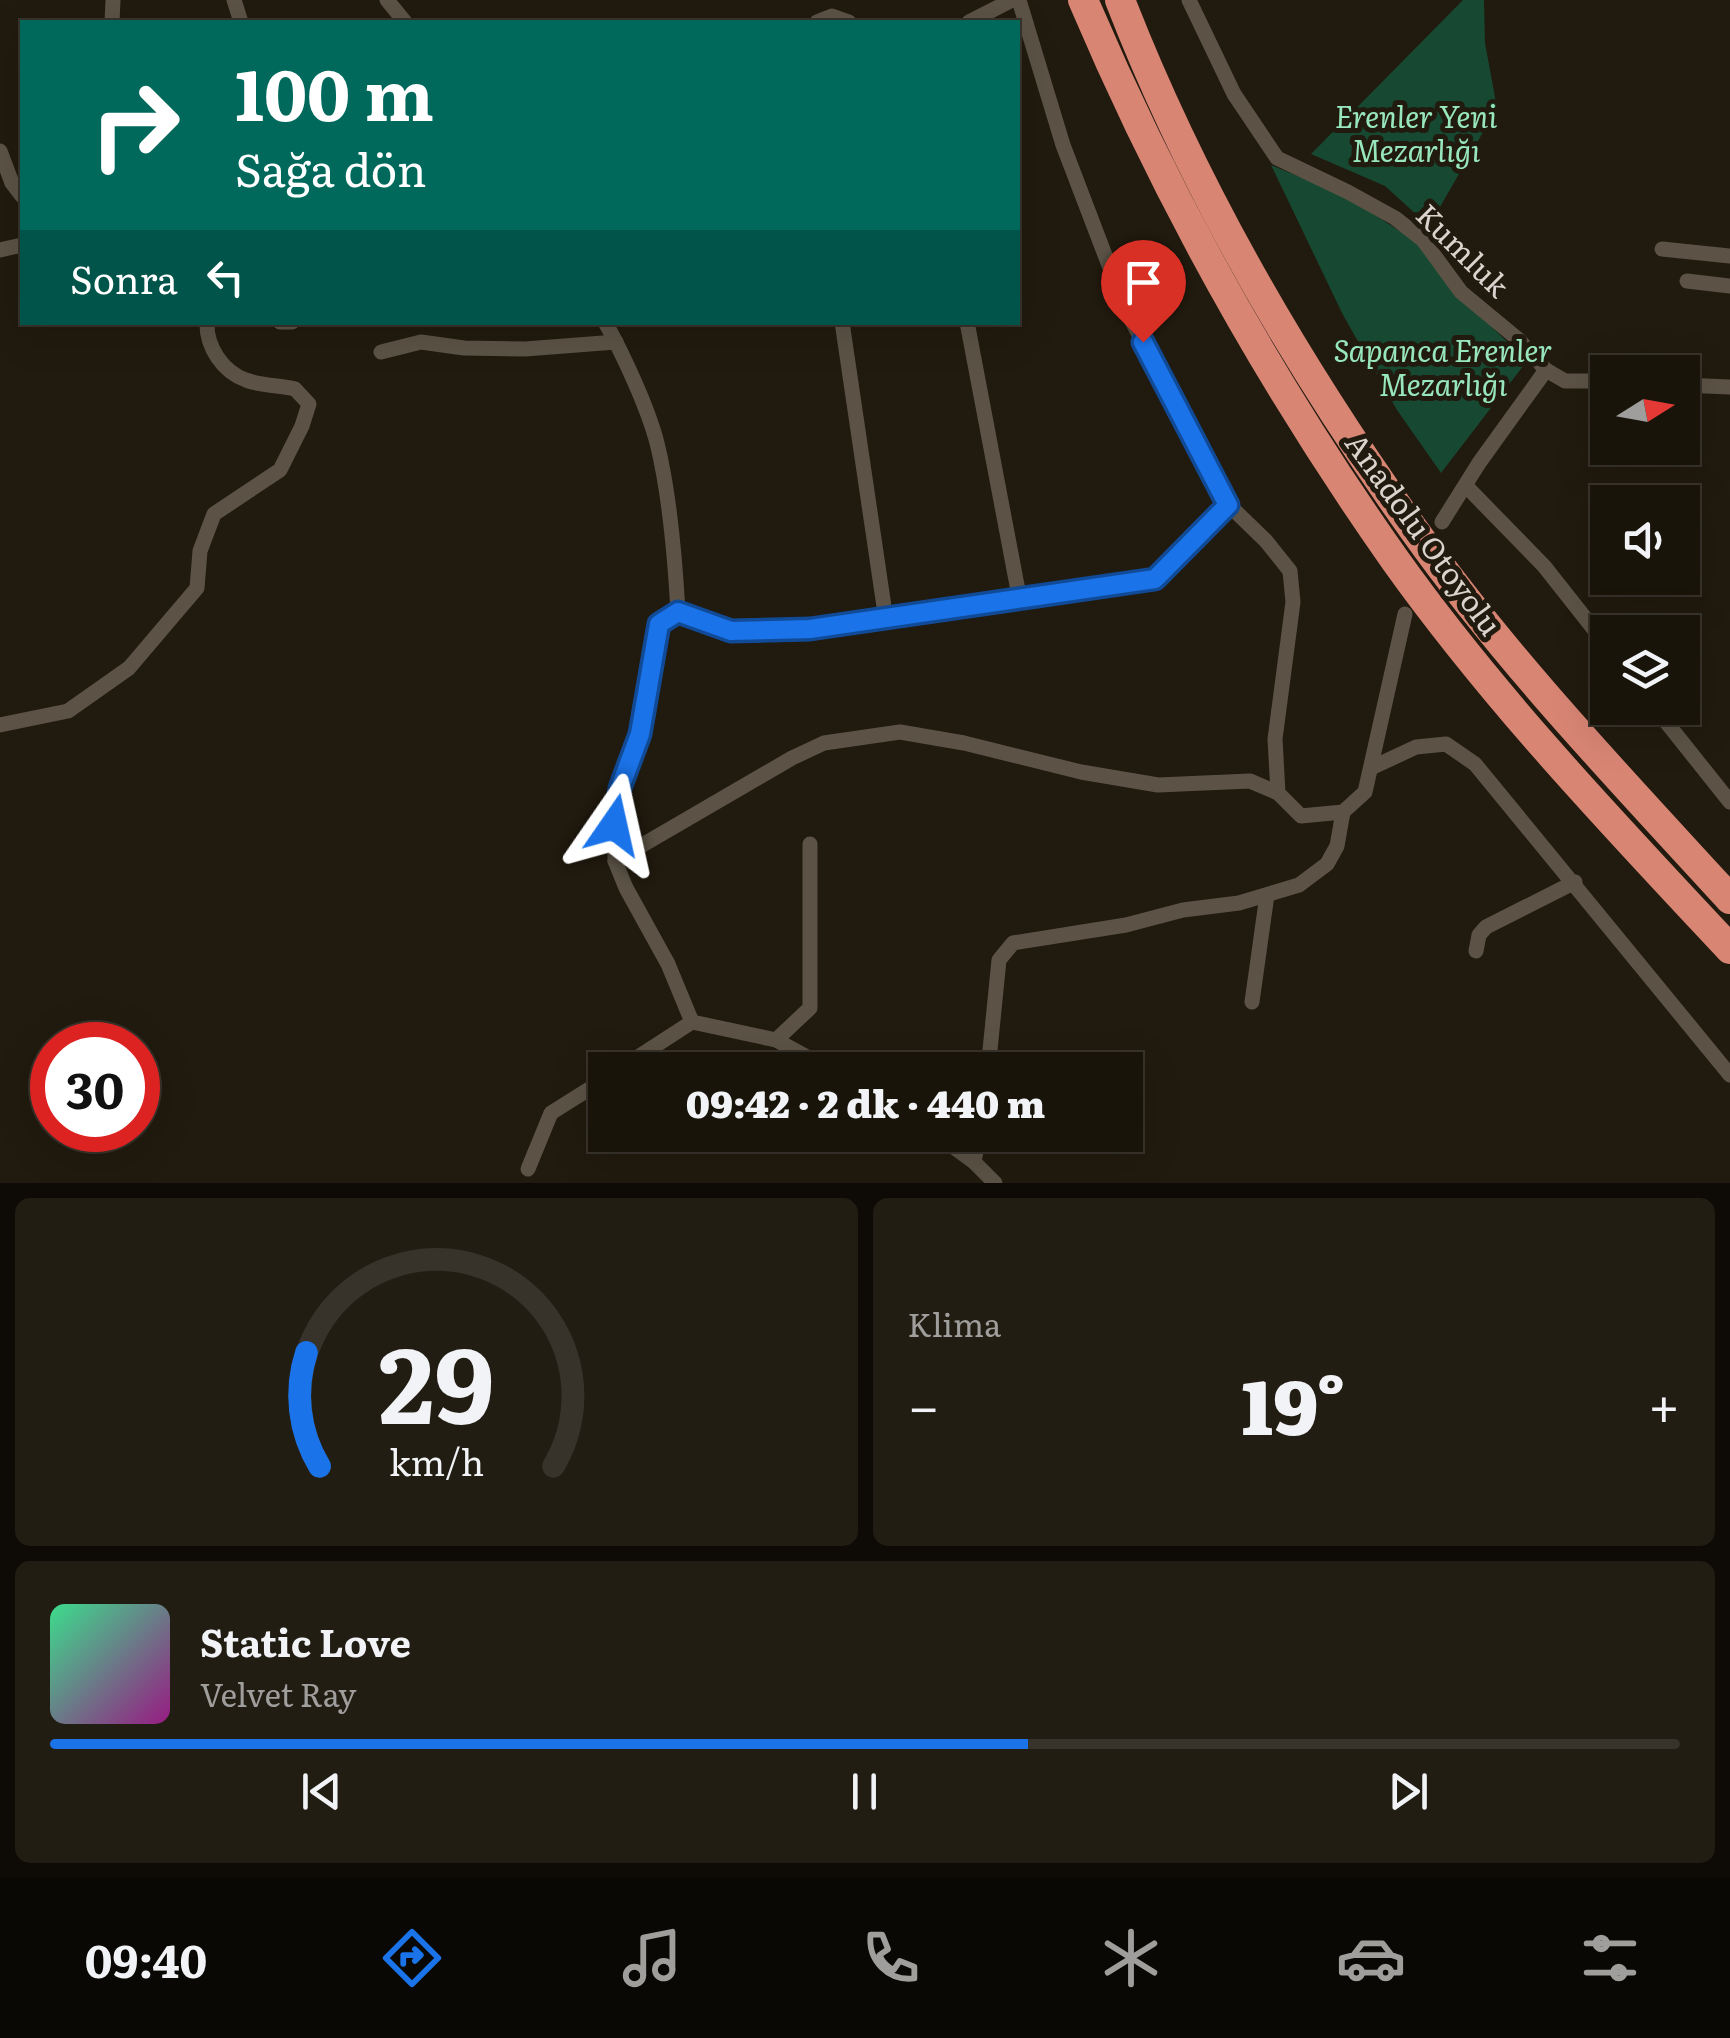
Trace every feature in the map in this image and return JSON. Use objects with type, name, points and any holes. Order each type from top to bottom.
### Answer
[{"type":"highway","name":"Anadolu Otoyolu","points":[[1083,0],[1131,109],[1209,266],[1263,358],[1396,562],[1486,677],[1730,950]]},
{"type":"highway","name":"Anadolu Otoyolu","points":[[1120,0],[1146,66],[1290,344],[1415,532],[1516,660],[1730,900]]},
{"type":"street","points":[[387,0],[404,20]]},
{"type":"street","points":[[972,20],[1016,0],[1063,145],[1126,310],[1228,505],[1266,541],[1290,572],[1293,602],[1275,739],[1278,794]]},
{"type":"street","name":"Kumluk","points":[[1189,0],[1234,94],[1277,158],[1348,192],[1423,240],[1462,292],[1520,340],[1546,370]]},
{"type":"street","points":[[0,151],[20,193]]},
{"type":"street","points":[[1662,249],[1730,256]]},
{"type":"street","points":[[1688,281],[1730,286]]},
{"type":"street","points":[[0,725],[68,712],[129,668],[198,588],[200,551],[214,514],[280,470],[302,426],[308,404],[295,389],[246,381],[221,364],[207,325]]},
{"type":"street","points":[[607,325],[657,442],[676,570],[678,612]]},
{"type":"street","points":[[842,325],[886,620]]},
{"type":"street","points":[[967,325],[1020,601]]},
{"type":"street","points":[[381,352],[422,342],[464,348],[510,348],[616,342]]},
{"type":"street","points":[[1442,522],[1546,370],[1565,382],[1590,381]]},
{"type":"street","points":[[1700,386],[1730,387]]},
{"type":"street","points":[[1466,486],[1544,566],[1590,624]]},
{"type":"street","points":[[678,612],[731,631],[810,629],[1155,579],[1228,505]]},
{"type":"street","points":[[678,612],[659,624],[640,734],[620,788],[614,825],[615,861],[668,964],[692,1022]]},
{"type":"street","points":[[615,861],[824,743],[900,732],[1158,785],[1250,781],[1278,794],[1301,816],[1342,812],[1365,792],[1405,614]]},
{"type":"street","points":[[1668,725],[1730,802]]},
{"type":"street","points":[[1371,768],[1416,747],[1446,744],[1475,764],[1730,1075]]},
{"type":"street","points":[[990,1052],[999,960],[1014,943],[1239,903],[1299,885],[1327,864],[1336,846],[1342,812]]},
{"type":"street","points":[[776,1040],[810,1008],[810,844]]},
{"type":"street","points":[[1476,950],[1479,935],[1486,927],[1575,882]]},
{"type":"street","points":[[1252,1002],[1267,894]]},
{"type":"street","points":[[646,1052],[692,1022],[776,1040],[798,1052]]},
{"type":"street","points":[[528,1169],[551,1113],[588,1090]]},
{"type":"street","points":[[960,1152],[995,1183]]},
{"type":"street","points":[[974,1162],[976,1152]]},
{"type":"green space","name":"Erenler Yeni Mezarlığı","points":[[1463,0],[1484,0],[1485,43],[1497,108],[1429,226],[1385,186],[1311,154]]},
{"type":"green space","name":"Sapanca Erenler Mezarlığı","points":[[1271,165],[1348,197],[1419,244],[1466,302],[1527,361],[1441,473],[1397,410],[1343,315]]},
{"type":"route","points":[[614,825],[620,788],[640,734],[659,624],[678,612],[731,631],[810,629],[1155,579],[1228,505],[1143,342]]}]
